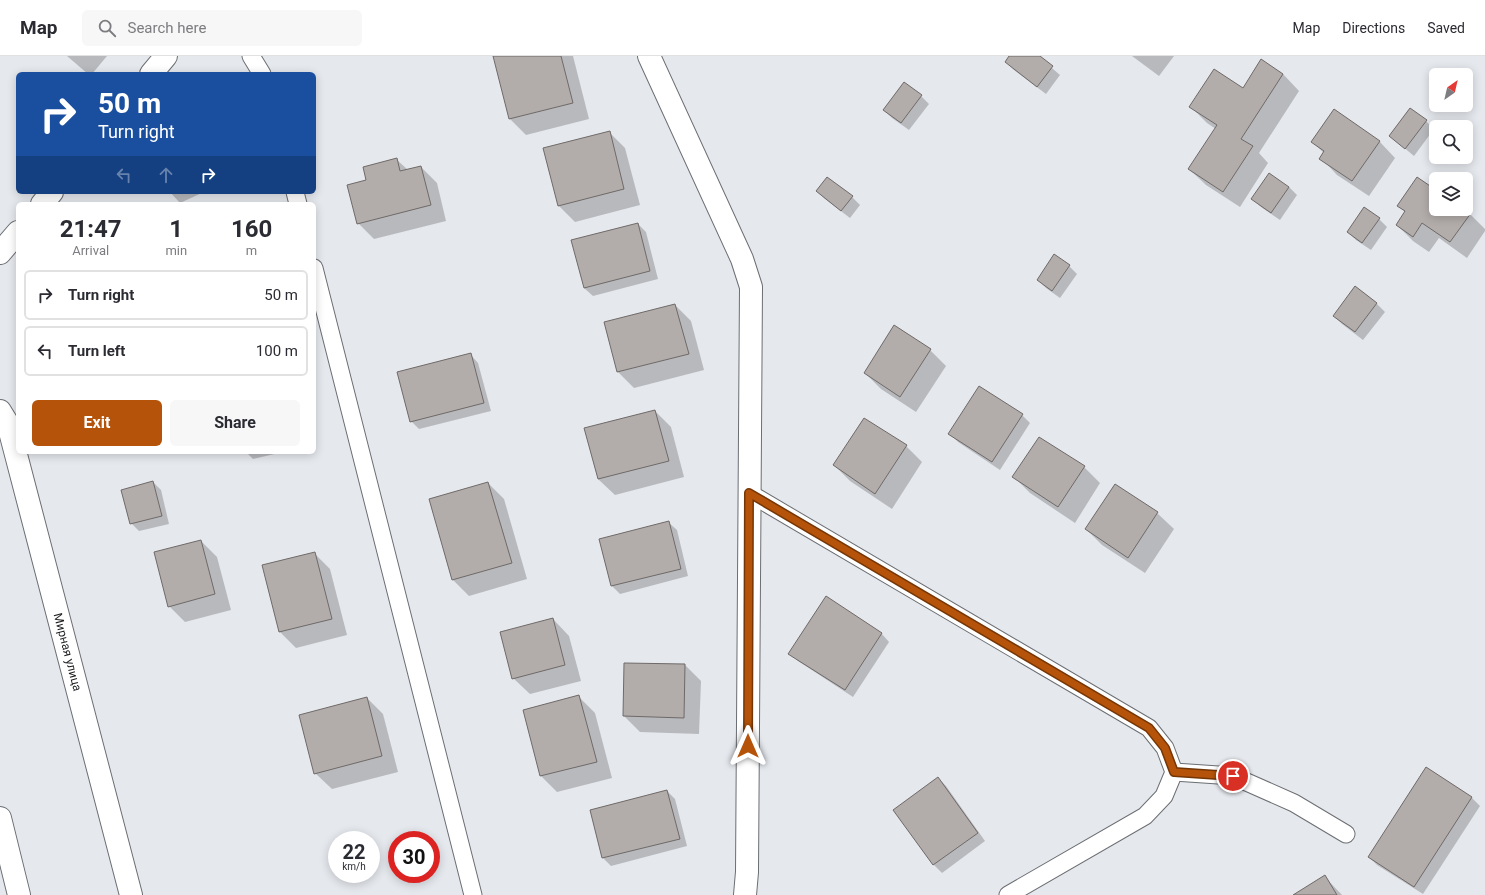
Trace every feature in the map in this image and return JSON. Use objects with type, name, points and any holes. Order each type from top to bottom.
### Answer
[{"type":"street","points":[[153,72],[166,56]]},
{"type":"street","points":[[649,56],[742,259],[750,287],[746,895]]},
{"type":"street","points":[[44,202],[50,194]]},
{"type":"street","points":[[0,253],[16,234]]},
{"type":"street","name":"Мирная улица","points":[[0,411],[8,424],[132,895]]},
{"type":"street","points":[[0,819],[19,895]]},
{"type":"lane","points":[[251,56],[261,72]]},
{"type":"lane","points":[[316,276],[473,895]]},
{"type":"lane","points":[[749,493],[1149,728],[1165,748],[1174,772],[1164,796],[1144,816],[1008,895]]},
{"type":"lane","points":[[1174,772],[1233,776],[1294,803],[1346,834]]},
{"type":"building","points":[[493,56],[561,56],[573,103],[509,119]]},
{"type":"building","points":[[1009,56],[1040,56],[1053,66],[1037,87],[1005,62]]},
{"type":"building","points":[[1261,59],[1283,74],[1241,139],[1253,146],[1223,192],[1188,169],[1217,125],[1189,107],[1214,69],[1243,88]]},
{"type":"building","points":[[904,82],[922,95],[901,123],[883,110]]},
{"type":"building","points":[[1410,108],[1427,120],[1405,149],[1389,136]]},
{"type":"building","points":[[1334,109],[1380,141],[1352,181],[1319,159],[1324,151],[1311,142]]},
{"type":"building","points":[[610,131],[624,189],[558,206],[543,148]]},
{"type":"building","points":[[397,158],[400,171],[421,166],[431,205],[357,224],[347,185],[366,180],[363,167]]},
{"type":"building","points":[[1269,173],[1289,187],[1271,213],[1251,199]]},
{"type":"building","points":[[827,177],[853,196],[841,211],[816,191]]},
{"type":"building","points":[[1417,177],[1429,185],[1429,216],[1469,216],[1450,242],[1422,223],[1413,237],[1396,225],[1405,211],[1397,206]]},
{"type":"building","points":[[1364,207],[1380,218],[1362,243],[1347,232]]},
{"type":"building","points":[[638,223],[650,271],[584,288],[571,240]]},
{"type":"building","points":[[1054,254],[1070,265],[1052,291],[1037,280]]},
{"type":"building","points":[[1355,286],[1377,303],[1355,332],[1333,316]]},
{"type":"building","points":[[675,304],[689,354],[617,372],[604,322]]},
{"type":"building","points":[[894,325],[931,349],[900,397],[864,373]]},
{"type":"building","points":[[471,353],[484,403],[410,422],[397,372]]},
{"type":"building","points":[[979,386],[1023,414],[992,462],[948,434]]},
{"type":"building","points":[[655,410],[669,461],[598,479],[584,428]]},
{"type":"building","points":[[864,418],[907,445],[875,494],[833,465]]},
{"type":"building","points":[[1039,437],[1085,466],[1058,507],[1012,477]]},
{"type":"building","points":[[153,481],[162,516],[130,524],[121,490]]},
{"type":"building","points":[[488,482],[512,563],[452,580],[429,499]]},
{"type":"building","points":[[1115,484],[1158,512],[1128,558],[1085,529]]},
{"type":"building","points":[[669,521],[681,569],[611,586],[599,539]]},
{"type":"building","points":[[201,540],[215,594],[168,607],[154,552]]},
{"type":"building","points":[[315,552],[332,619],[279,632],[262,565]]},
{"type":"building","points":[[826,596],[882,633],[845,690],[788,654]]},
{"type":"building","points":[[553,618],[565,665],[512,679],[500,632]]},
{"type":"building","points":[[624,663],[685,664],[684,718],[623,716]]},
{"type":"building","points":[[579,695],[597,762],[540,776],[523,710]]},
{"type":"building","points":[[367,697],[382,756],[314,774],[299,715]]},
{"type":"building","points":[[1426,767],[1472,797],[1414,887],[1368,857]]},
{"type":"building","points":[[938,777],[978,833],[933,865],[893,810]]},
{"type":"building","points":[[667,790],[680,839],[602,858],[590,810]]},
{"type":"building","points":[[1325,875],[1337,895],[1293,895]]},
{"type":"route","points":[[748,746],[749,493],[1149,728],[1165,748],[1174,772],[1233,776]]}]
